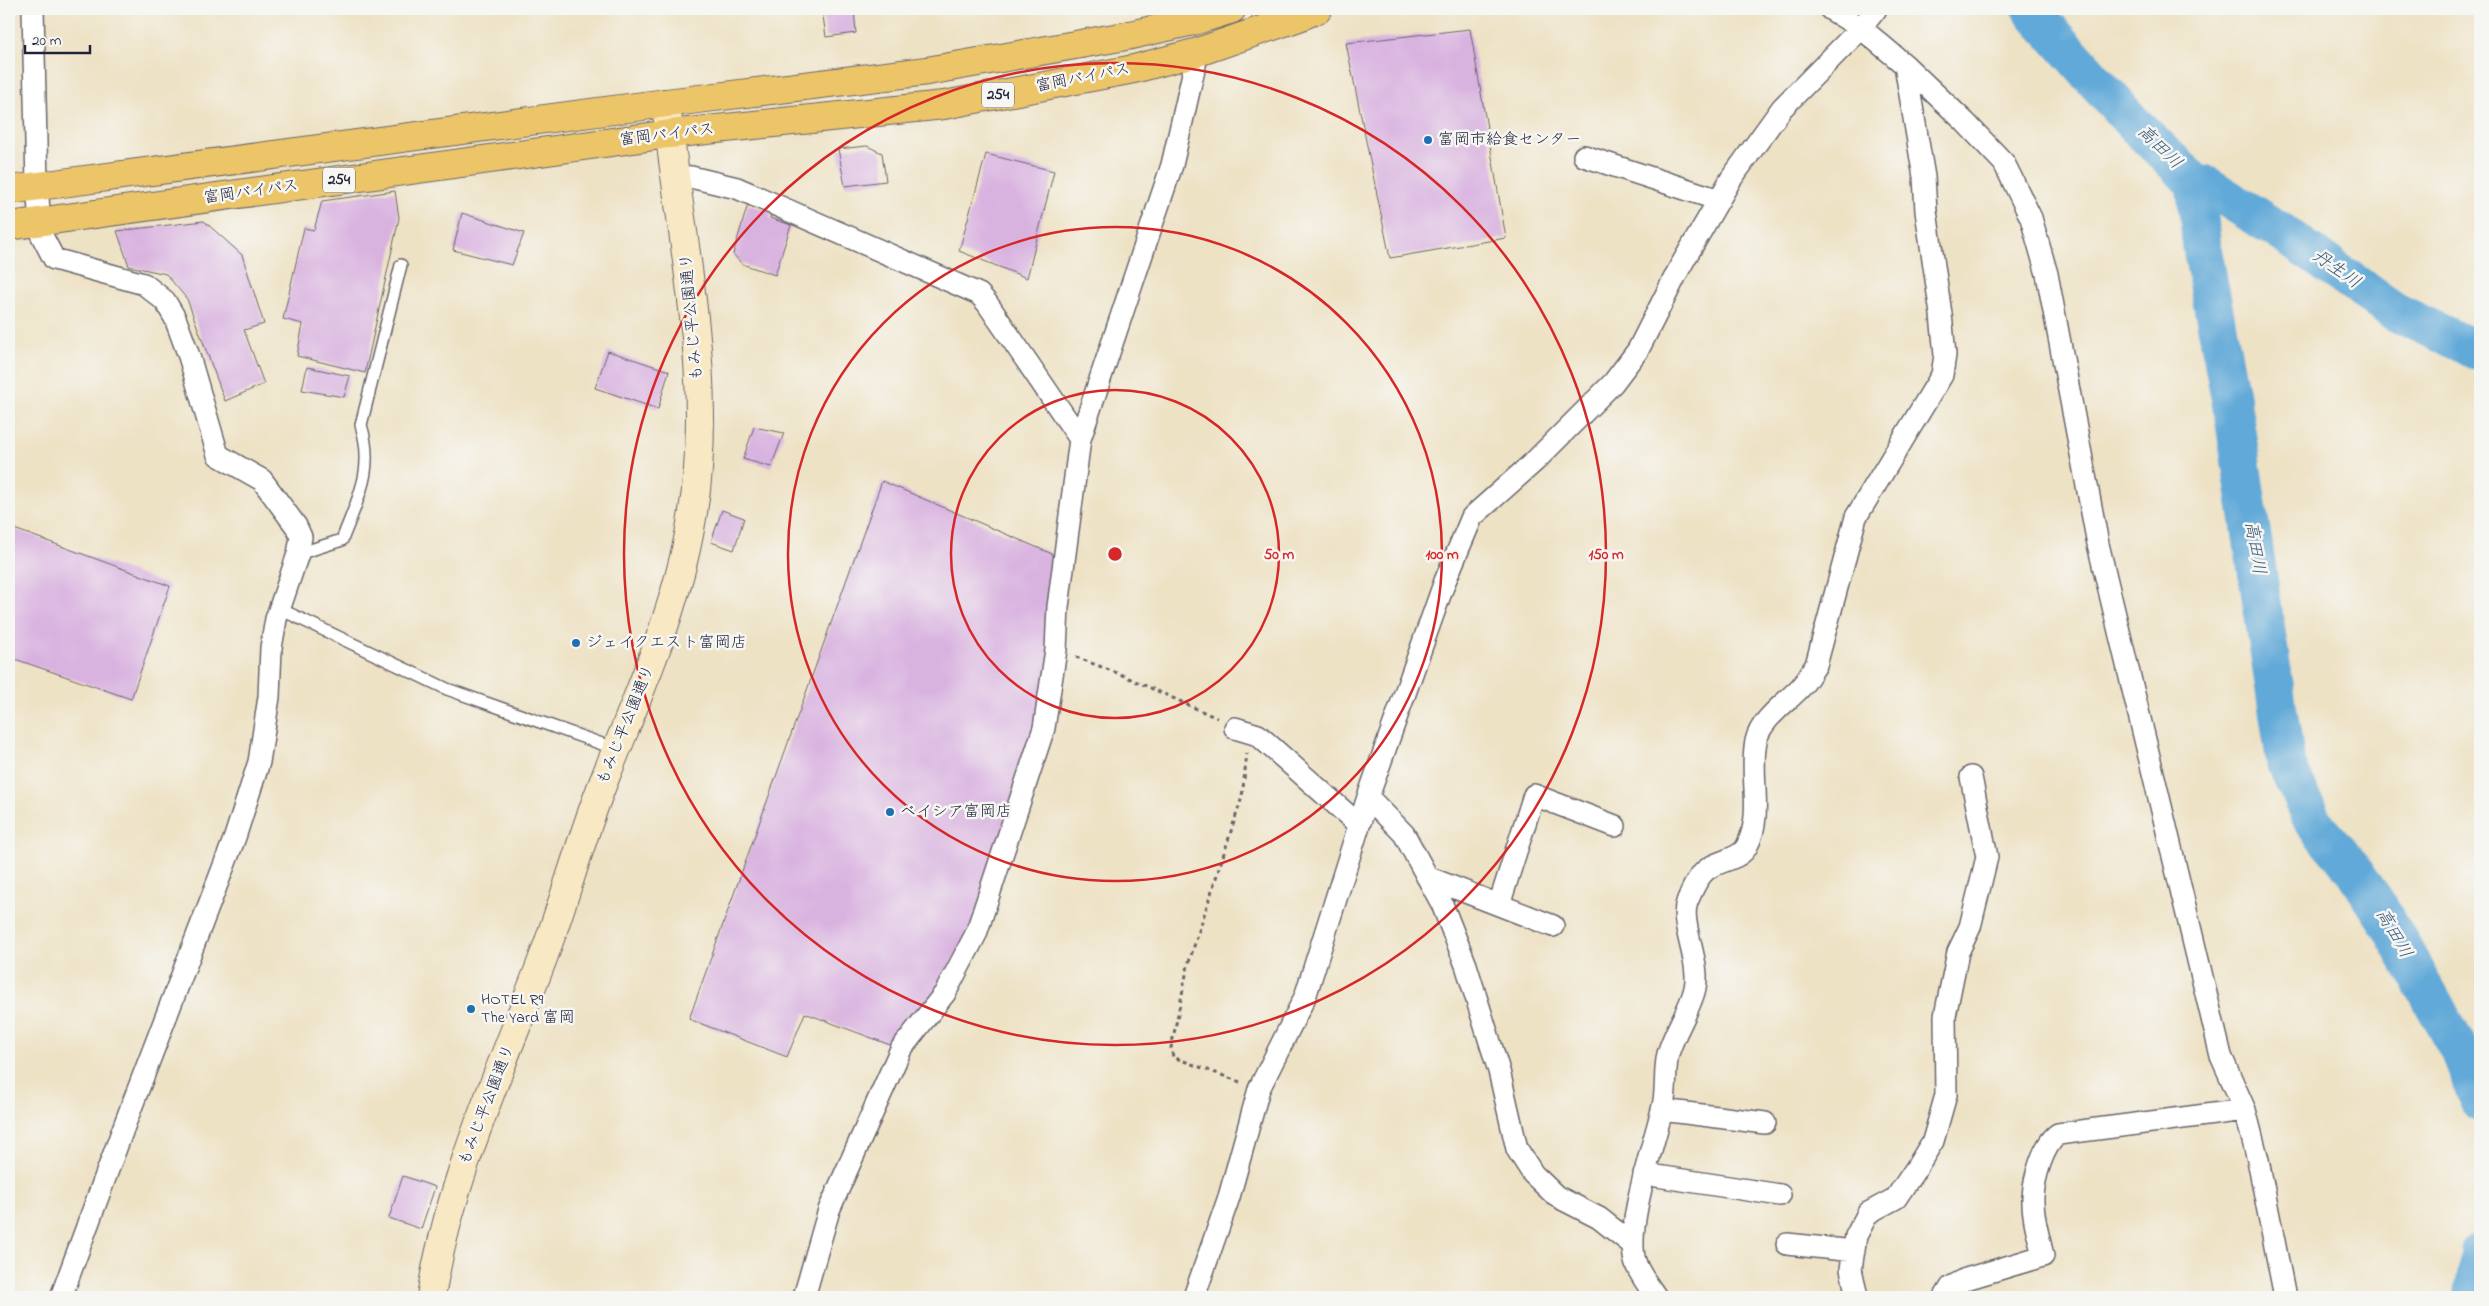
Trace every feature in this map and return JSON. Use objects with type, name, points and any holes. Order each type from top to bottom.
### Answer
[{"type":"highway","name":"富岡バイパス","points":[[9,190],[666,103],[928,71],[1126,36],[1193,21],[1232,9]]},
{"type":"highway","name":"富岡バイパス","points":[[9,226],[669,134],[944,106],[1134,69],[1198,52],[1318,9]]},
{"type":"street","points":[[33,9],[37,186],[41,234],[54,258],[144,284],[165,301],[175,318],[189,356],[218,455],[262,480],[296,526],[301,538],[298,554],[280,609],[271,648],[269,697],[259,762],[235,836],[61,1297]]},
{"type":"street","points":[[1830,9],[1869,17],[1906,65],[2004,163],[2031,218],[2047,274],[2100,554],[2221,1056],[2245,1110],[2258,1160],[2285,1297]]},
{"type":"street","points":[[1194,1297],[1229,1197],[1259,1089],[1304,997],[1368,797],[1445,581],[1472,517],[1535,461],[1613,383],[1638,350],[1680,267],[1732,179],[1782,108],[1869,17]]},
{"type":"street","points":[[804,1297],[829,1210],[901,1049],[945,993],[976,934],[1044,728],[1056,650],[1058,607],[1080,439],[1172,165],[1198,52]]},
{"type":"street","points":[[1656,1297],[1635,1263],[1632,1244],[1644,1174],[1666,1093],[1668,1056],[1678,1026],[1695,990],[1698,971],[1688,938],[1686,905],[1697,880],[1708,868],[1738,856],[1747,847],[1756,811],[1753,769],[1756,740],[1763,726],[1802,686],[1816,665],[1856,517],[1942,375],[1945,355],[1941,314],[1926,211],[1924,177],[1906,65]]},
{"type":"street","name":"もみじ平公園通り","points":[[431,1297],[436,1262],[450,1206],[542,961],[616,749],[680,582],[693,515],[700,434],[696,330],[666,103]]},
{"type":"street","points":[[1584,156],[1719,200]]},
{"type":"street","points":[[676,176],[691,177],[737,188],[979,294],[1080,439]]},
{"type":"street","points":[[1235,728],[1258,735],[1359,825]]},
{"type":"street","points":[[1857,1297],[1851,1269],[1856,1236],[1868,1213],[1896,1198],[1933,1141],[1946,1095],[1945,1016],[1958,952],[1970,927],[1987,857],[1971,777]]},
{"type":"street","points":[[1500,905],[1534,795],[1615,826]]},
{"type":"street","points":[[1368,797],[1404,834],[1442,904],[1466,965],[1499,1071],[1517,1150],[1533,1174],[1556,1196],[1599,1218],[1632,1244]]},
{"type":"street","points":[[1427,877],[1552,926]]},
{"type":"street","points":[[1662,1110],[1765,1123]]},
{"type":"street","points":[[1945,1297],[1951,1286],[1966,1279],[2043,1256],[2033,1197],[2044,1152],[2050,1140],[2058,1134],[2245,1110]]},
{"type":"street","points":[[1644,1174],[1780,1194]]},
{"type":"street","points":[[1787,1244],[1854,1251]]},
{"type":"lane","points":[[298,554],[342,540],[366,478],[366,443],[361,425],[401,265]]},
{"type":"lane","points":[[280,609],[447,690],[616,749]]},
{"type":"path","points":[[1056,650],[1122,675],[1205,712],[1243,732],[1248,751],[1242,797],[1188,964],[1172,1048],[1173,1058],[1259,1089]]},
{"type":"building","points":[[822,9],[854,9],[856,33],[826,37]]},
{"type":"building","name":"富岡市給食センター","points":[[1470,29],[1506,238],[1390,258],[1346,43]]},
{"type":"building","points":[[867,146],[882,153],[886,181],[845,186],[838,149]]},
{"type":"building","points":[[986,154],[1054,171],[1027,278],[959,251]]},
{"type":"building","points":[[395,191],[399,218],[365,373],[297,356],[303,324],[283,319],[304,228],[314,230],[322,201]]},
{"type":"building","points":[[748,204],[772,212],[770,218],[791,225],[775,275],[742,264],[733,254]]},
{"type":"building","points":[[462,213],[524,233],[512,265],[453,250]]},
{"type":"building","points":[[204,221],[242,255],[264,324],[244,330],[264,384],[225,401],[187,299],[166,274],[129,266],[117,231]]},
{"type":"building","points":[[608,351],[669,371],[658,409],[595,388]]},
{"type":"building","points":[[307,367],[350,376],[344,397],[302,390]]},
{"type":"building","points":[[754,427],[784,433],[771,467],[743,459]]},
{"type":"building","name":"ベイシア富岡店","points":[[882,481],[1064,559],[1053,667],[990,896],[901,1049],[805,1013],[787,1057],[689,1019]]},
{"type":"building","points":[[722,510],[744,518],[734,550],[711,542]]},
{"type":"building","points":[[9,527],[170,586],[131,699],[9,657]]},
{"type":"building","points":[[403,1176],[435,1187],[421,1229],[389,1218]]},
{"type":"building","points":[[472,1291],[492,1297],[470,1297]]},
{"type":"waterway","name":"高田川","points":[[2031,9],[2132,122],[2195,183],[2202,248],[2234,417],[2286,764],[2313,822],[2353,869],[2386,919],[2460,1051],[2480,1102]]},
{"type":"waterway","name":"丹生川","points":[[2195,183],[2208,186],[2284,234],[2394,311],[2480,352]]},
{"type":"waterway","name":"高田川","points":[[2473,1297],[2480,1252]]},
{"type":"place","name":"富岡市給食センター","points":[[1428,140]]},
{"type":"place","name":"ジェイクエスト富岡店","points":[[576,643]]},
{"type":"place","name":"ベイシア富岡店","points":[[890,812]]},
{"type":"place","name":"HOTEL R9 The Yard 富岡","points":[[471,1009]]}]
